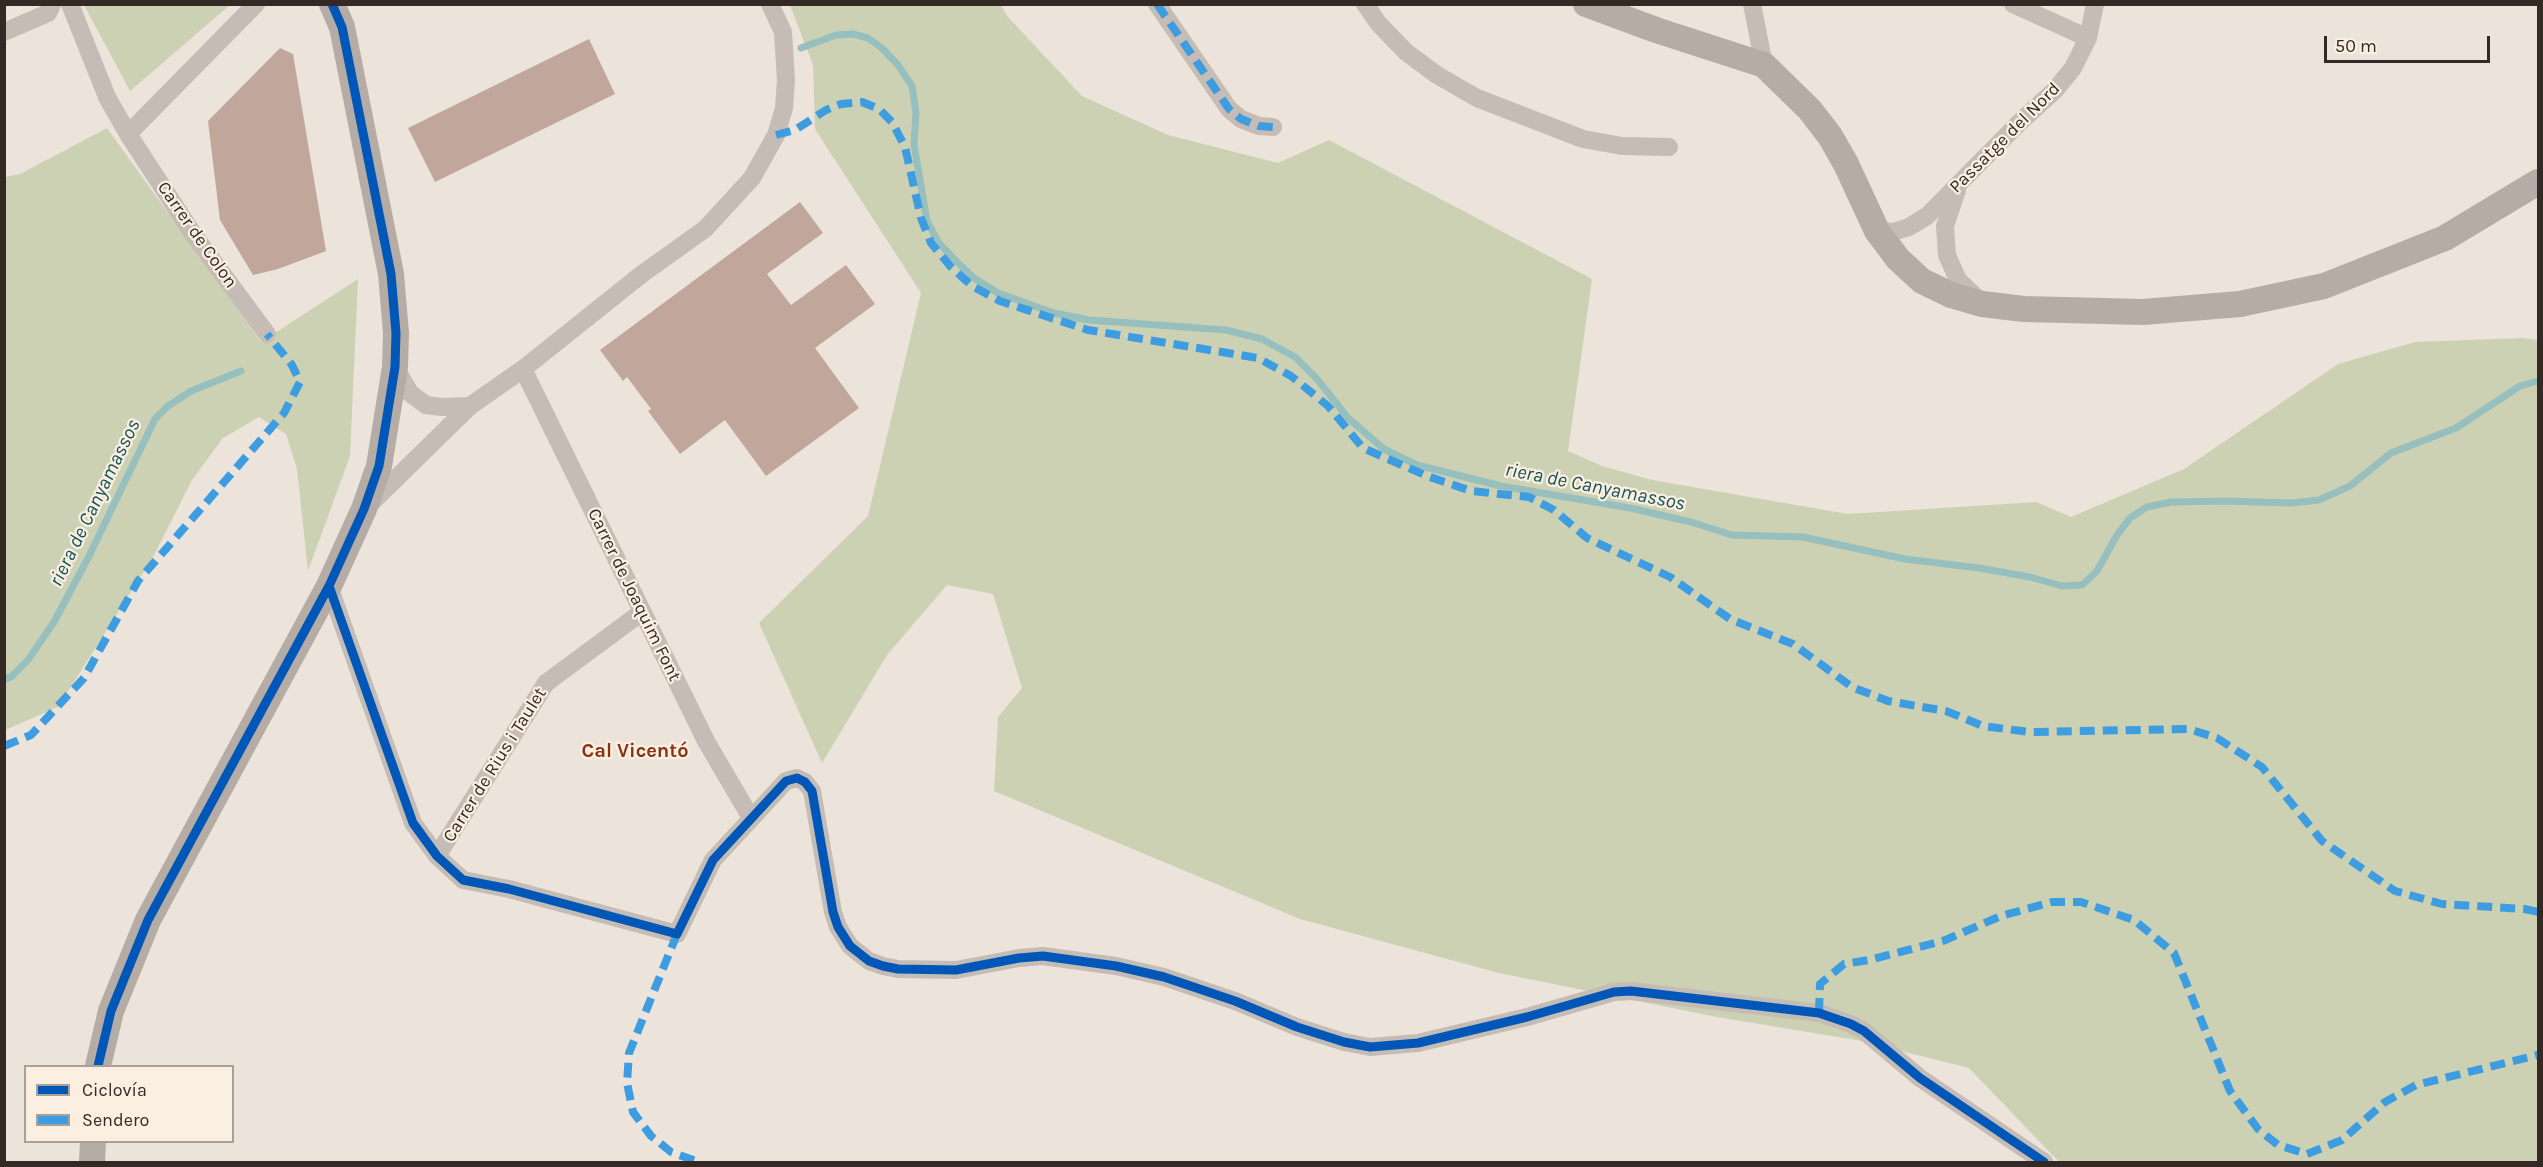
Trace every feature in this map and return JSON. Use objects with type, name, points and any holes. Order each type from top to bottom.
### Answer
[{"type":"street","points":[[4,32],[48,13],[52,4]]},
{"type":"street","name":"Carrer de Colon","points":[[70,4],[106,97],[128,134],[193,234],[267,334]]},
{"type":"street","points":[[128,134],[256,4]]},
{"type":"street","points":[[364,509],[470,406],[523,369],[642,274],[705,229],[752,178],[771,146],[784,108],[786,80],[783,32],[770,4]]},
{"type":"street","points":[[1156,4],[1229,109],[1241,119],[1259,126],[1273,127]]},
{"type":"street","points":[[1365,4],[1378,23],[1406,52],[1437,75],[1477,98],[1583,139],[1622,146],[1669,147]]},
{"type":"street","points":[[1586,4],[1656,30],[1764,65],[1810,110],[1830,136],[1846,164],[1877,231],[1898,259],[1922,281],[1951,295],[1982,304],[2024,309],[2143,312],[2240,304],[2324,286],[2445,238],[2538,182]]},
{"type":"street","points":[[1752,4],[1764,65]]},
{"type":"street","points":[[2013,4],[2088,38]]},
{"type":"street","name":"Passatge del Nord","points":[[1877,231],[1893,232],[1909,227],[1927,216],[2055,90],[2073,68],[2088,38],[2095,4]]},
{"type":"street","points":[[98,1065],[111,1011],[148,920],[329,586],[364,509],[379,466],[395,367],[396,333],[391,274],[340,12]]},
{"type":"street","points":[[1959,185],[1945,226],[1947,255],[1958,280],[1982,304]]},
{"type":"street","points":[[395,367],[410,393],[426,405],[470,406]]},
{"type":"street","name":"Carrer de Joaquim Font","points":[[523,369],[706,741],[751,818]]},
{"type":"street","points":[[329,586],[413,823],[437,856],[463,880],[509,889],[677,934],[713,860],[786,781],[797,778],[809,785],[812,790],[833,912],[838,927],[850,946],[869,961],[883,966],[956,970],[1019,958],[1043,956],[1116,966],[1164,977],[1235,1001],[1297,1027],[1344,1042],[1370,1047],[1418,1043],[1527,1017],[1614,992],[1631,991],[1819,1013],[1864,1031],[1920,1078],[2044,1162]]},
{"type":"street","name":"Carrer de Rius i Taulet","points":[[437,856],[546,683],[642,612]]},
{"type":"street","points":[[92,1162],[93,1143]]},
{"type":"green space","points":[[84,5],[230,5],[130,91]]},
{"type":"green space","points":[[790,5],[1001,5],[1007,16],[1082,96],[1168,135],[1278,163],[1329,140],[1592,279],[1568,451],[1602,466],[1652,480],[1848,514],[2036,502],[2071,517],[2184,469],[2338,364],[2415,342],[2522,338],[2538,340],[2538,1162],[2059,1162],[1969,1068],[1862,1041],[1717,1017],[1499,973],[1300,919],[994,791],[998,717],[1022,688],[993,594],[947,585],[887,655],[822,763],[759,623],[868,516],[921,293],[815,129],[813,65]]},
{"type":"green space","points":[[107,128],[261,342],[358,279],[350,456],[308,571],[297,469],[286,434],[259,417],[223,438],[192,480],[153,557],[58,707],[5,730],[5,177],[20,174]]},
{"type":"building","points":[[589,39],[615,94],[435,182],[408,128]]},
{"type":"building","points":[[280,48],[293,54],[326,251],[278,269],[253,275],[220,220],[208,121]]},
{"type":"building","points":[[800,202],[823,233],[767,274],[791,305],[846,265],[875,304],[815,348],[859,408],[766,476],[725,420],[680,454],[648,411],[651,409],[627,377],[623,381],[600,350]]},
{"type":"waterway","name":"riera de Canyamassos","points":[[801,48],[836,35],[853,34],[868,38],[882,48],[898,65],[912,86],[916,113],[914,145],[927,221],[939,243],[956,261],[974,278],[998,293],[1054,313],[1089,320],[1226,330],[1262,339],[1295,357],[1317,379],[1348,418],[1384,449],[1417,465],[1501,486],[1630,508],[1691,522],[1732,535],[1803,537],[1905,559],[1979,568],[2030,577],[2062,586],[2082,585],[2097,571],[2117,535],[2130,518],[2147,507],[2171,502],[2291,503],[2319,500],[2350,486],[2391,453],[2456,428],[2520,386],[2538,381]]},
{"type":"waterway","name":"riera de Canyamassos","points":[[4,680],[12,676],[28,660],[54,622],[89,556],[155,419],[168,406],[191,391],[241,371]]},
{"type":"marked path","points":[[1157,4],[1229,109],[1241,119],[1259,126],[1273,127]]},
{"type":"marked path","points":[[776,135],[795,130],[826,110],[841,104],[862,102],[879,109],[892,122],[905,147],[921,218],[931,243],[951,267],[972,286],[1000,301],[1088,330],[1258,358],[1291,376],[1328,406],[1363,448],[1427,476],[1471,491],[1529,497],[1554,510],[1587,538],[1670,577],[1730,619],[1793,644],[1852,687],[1888,701],[1946,711],[1983,726],[2029,732],[2189,729],[2217,738],[2262,767],[2322,841],[2395,891],[2442,904],[2525,909],[2538,912]]},
{"type":"marked path","points":[[4,746],[31,735],[84,678],[138,581],[284,413],[300,382],[292,365],[267,334]]},
{"type":"marked path","points":[[1819,1013],[1820,984],[1844,964],[1943,941],[2001,916],[2052,902],[2081,902],[2134,920],[2174,953],[2230,1091],[2258,1129],[2278,1145],[2307,1154],[2342,1140],[2385,1102],[2416,1085],[2538,1055]]},
{"type":"marked path","points":[[677,934],[629,1053],[627,1083],[633,1112],[651,1136],[671,1152],[699,1162]]},
{"type":"cycle path","points":[[98,1065],[111,1011],[148,920],[329,586],[364,509],[379,466],[395,367],[396,333],[391,274],[342,27],[332,4]]},
{"type":"cycle path","points":[[329,586],[413,823],[437,856],[463,880],[509,889],[677,934],[713,860],[786,781],[797,778],[805,782],[812,791],[833,912],[838,927],[850,946],[869,961],[883,966],[898,969],[956,970],[1019,958],[1043,956],[1116,966],[1164,977],[1235,1001],[1297,1027],[1344,1042],[1370,1047],[1418,1043],[1527,1017],[1614,992],[1631,991],[1819,1013],[1864,1031],[1920,1078],[2044,1162]]},
{"type":"district","name":"Cal Vicentó","points":[[635,751]]}]
